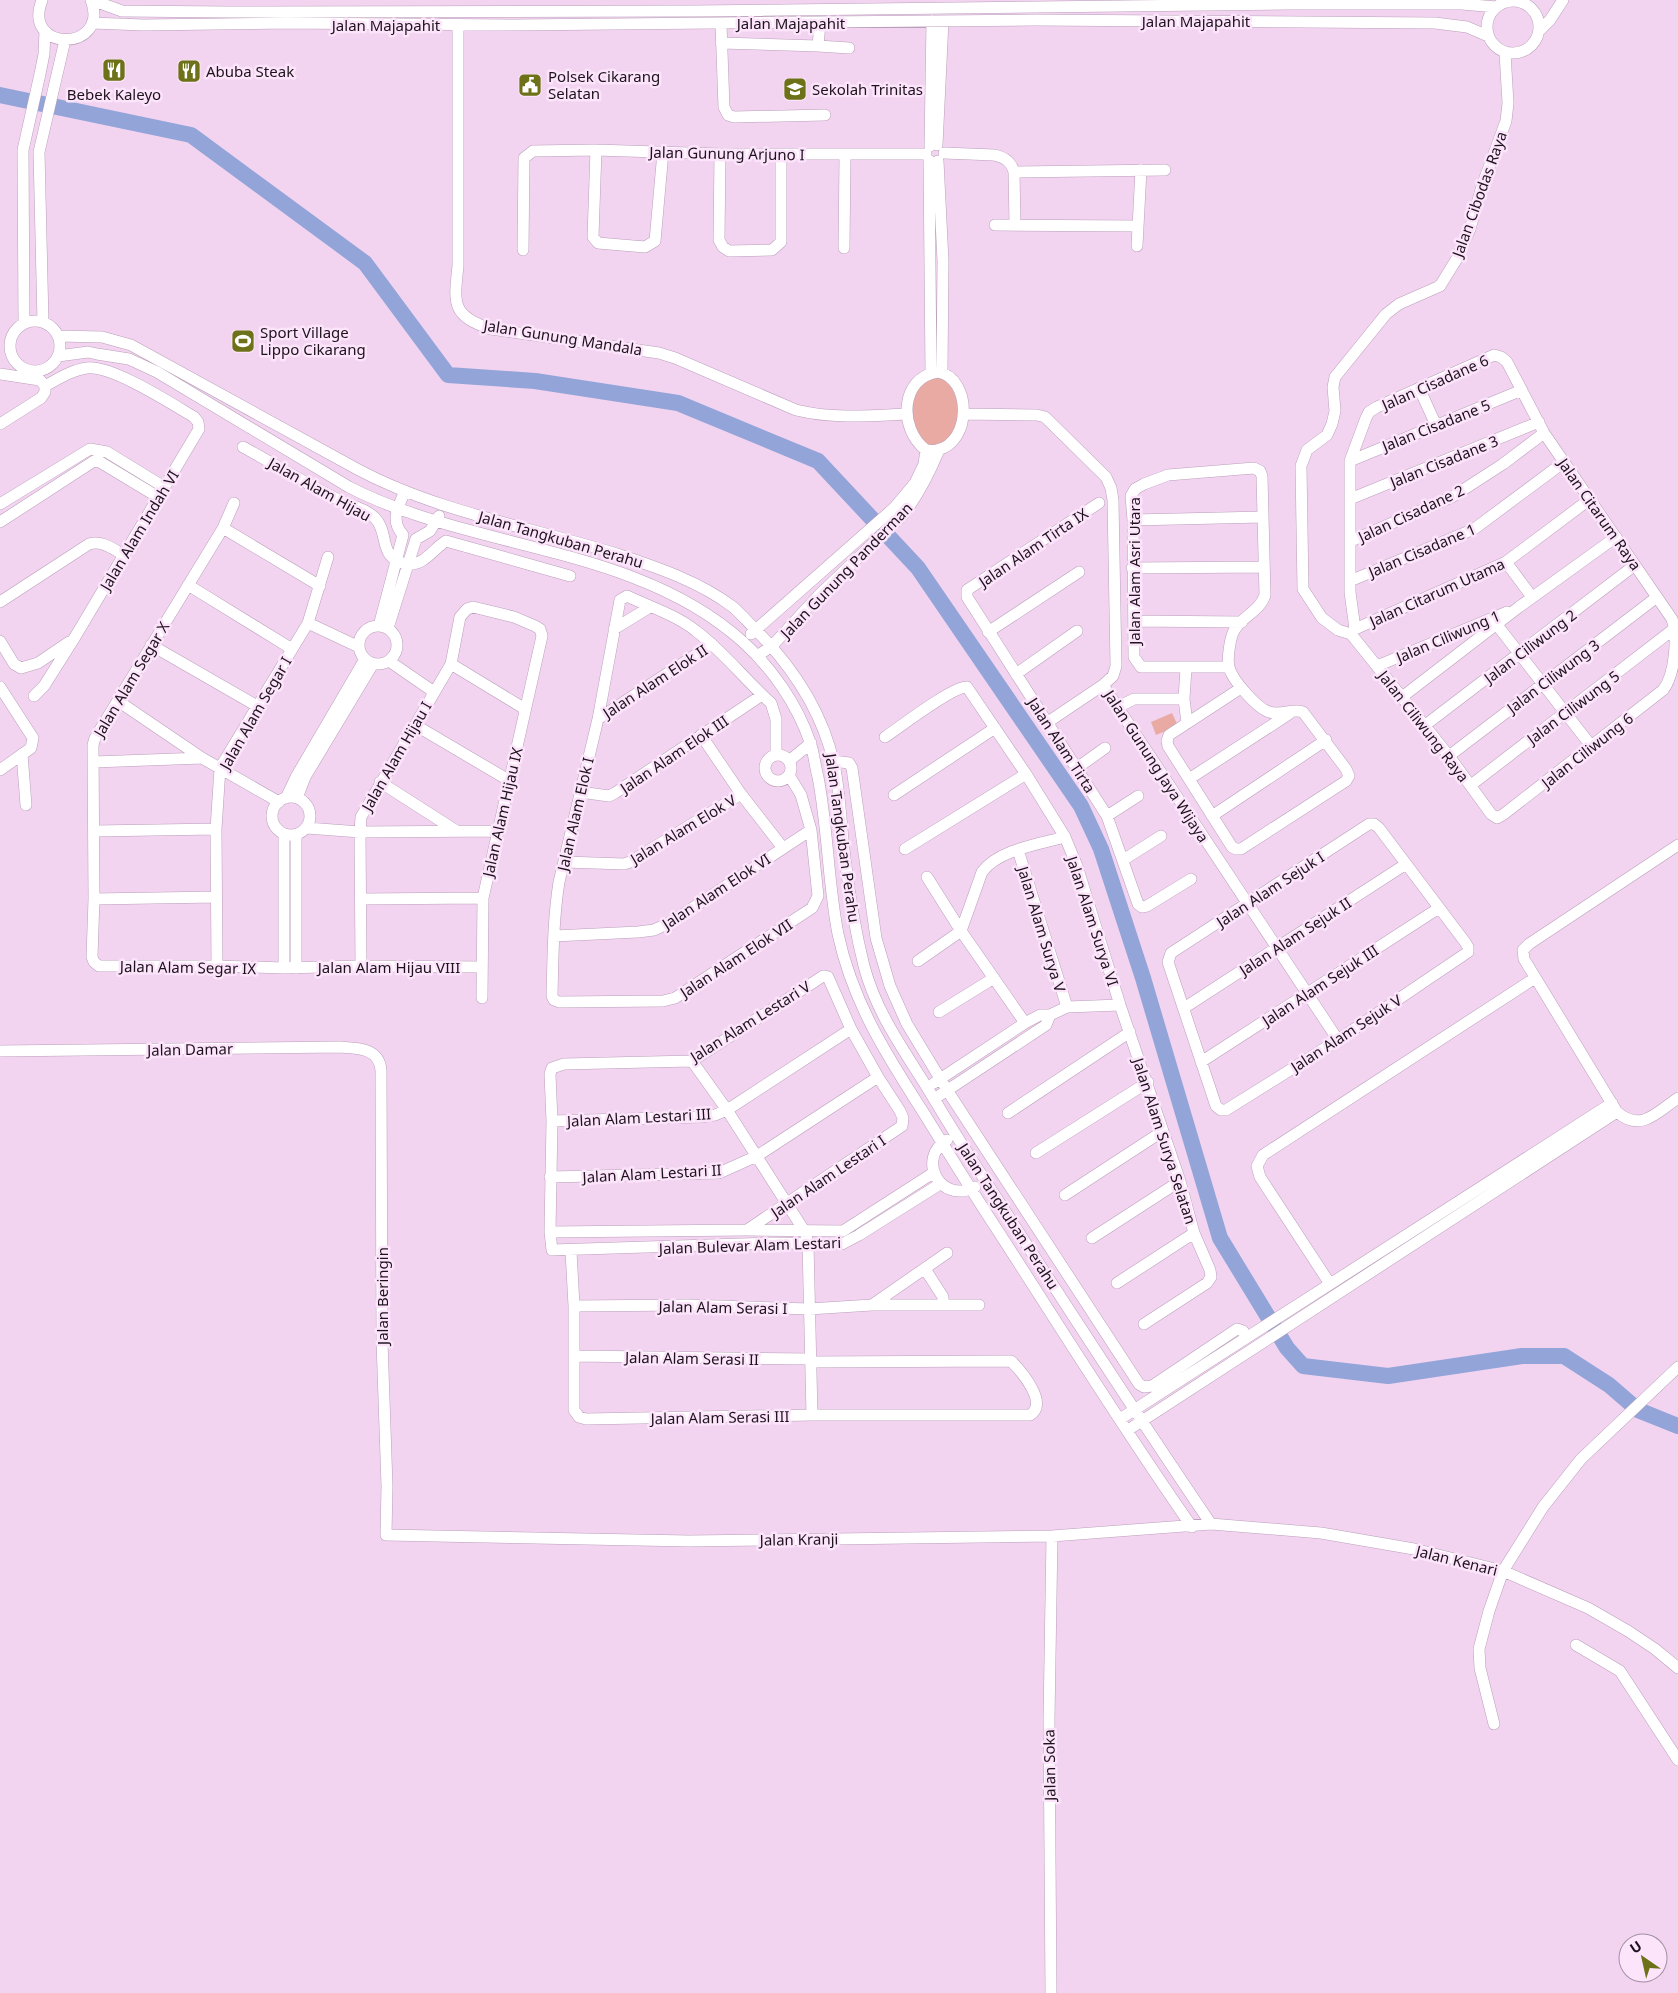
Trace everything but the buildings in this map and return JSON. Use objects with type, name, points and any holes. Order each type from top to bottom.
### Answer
[{"type":"street","points":[[42,0],[38,16],[45,31],[57,39],[64,40],[78,38],[89,29],[94,11],[92,0]]},
{"type":"street","name":"Jalan Majapahit","points":[[92,0],[122,11],[227,12],[343,5],[695,11],[1022,3],[1290,2],[1462,4],[1496,7]]},
{"type":"street","points":[[1539,31],[1550,20],[1563,0]]},
{"type":"street","points":[[1510,1],[1526,4],[1532,9],[1539,23],[1539,31],[1535,42],[1527,50],[1516,54],[1498,49],[1488,36],[1487,24],[1492,12],[1496,7],[1510,1]]},
{"type":"street","points":[[1289,21],[1290,2]]},
{"type":"street","points":[[1022,3],[1022,21]]},
{"type":"street","points":[[1005,21],[1006,4]]},
{"type":"street","points":[[342,25],[343,5]]},
{"type":"street","points":[[695,11],[695,24]]},
{"type":"street","points":[[938,21],[934,153],[936,373],[915,384],[906,414],[910,434],[916,442],[926,450],[939,450]]},
{"type":"street","name":"Jalan Majapahit","points":[[92,23],[143,25],[342,25],[458,29],[938,21],[1289,21],[1448,23],[1467,27],[1488,36]]},
{"type":"street","points":[[818,46],[820,23]]},
{"type":"street","points":[[721,24],[724,107],[728,115],[734,117],[824,115]]},
{"type":"street","name":"Jalan Gunung Mandala","points":[[458,29],[458,266],[455,296],[462,313],[478,325],[492,329],[659,353],[675,358],[778,404],[804,412],[855,417],[906,414]]},
{"type":"street","points":[[24,322],[23,150],[40,74],[45,31]]},
{"type":"street","points":[[44,322],[39,152],[64,40]]},
{"type":"street","points":[[721,43],[849,48]]},
{"type":"street","name":"Jalan Cibodas Raya","points":[[1353,631],[1338,630],[1322,618],[1303,588],[1301,466],[1307,450],[1324,438],[1330,430],[1335,411],[1333,387],[1335,377],[1386,314],[1399,304],[1440,286],[1456,260],[1470,229],[1482,186],[1506,121],[1508,103],[1505,52]]},
{"type":"street","points":[[596,150],[593,237],[598,243],[645,247],[655,241],[663,152]]},
{"type":"street","name":"Jalan Gunung Arjuno I","points":[[524,250],[524,158],[533,151],[596,150],[720,154],[845,155],[934,153],[1001,157],[1012,164],[1014,172]]},
{"type":"street","points":[[720,154],[719,240],[723,247],[730,251],[772,250],[782,242],[781,154]]},
{"type":"street","points":[[844,248],[845,155]]},
{"type":"street","points":[[1137,246],[1141,170]]},
{"type":"street","points":[[1015,224],[1014,172],[1165,170]]},
{"type":"street","points":[[995,225],[1138,226]]},
{"type":"street","points":[[34,320],[44,322],[50,325],[59,336],[60,350],[58,356],[48,368],[32,371],[18,365],[5,351],[6,335],[24,322],[34,320]]},
{"type":"street","name":"Jalan Tangkuban Perahu","points":[[59,336],[102,337],[131,345],[357,469],[405,491],[442,504],[597,548],[649,565],[691,583],[732,606],[772,646],[796,676],[805,691],[825,734],[833,761],[838,783],[846,866],[858,940],[867,977],[880,1011],[905,1056],[1134,1410],[1211,1524]]},
{"type":"street","name":"Jalan Tangkuban Perahu","points":[[58,356],[88,352],[129,359],[150,368],[349,487],[372,498],[437,521],[589,563],[645,582],[681,599],[742,642],[757,656],[790,696],[811,744],[821,793],[838,935],[850,975],[866,1017],[887,1055],[970,1189],[1192,1527]]},
{"type":"street","name":"Jalan Cisadane 6","points":[[1350,461],[1369,412],[1494,355],[1501,357]]},
{"type":"street","name":"Jalan Citarum Raya","points":[[1501,357],[1507,362],[1544,433],[1657,597],[1675,628]]},
{"type":"street","name":"Jalan Alam Indah VI","points":[[34,696],[44,686],[75,637],[199,429],[198,422],[194,417],[148,390],[114,374],[88,368],[62,376],[45,386]]},
{"type":"street","name":"Jalan Gunung Panderman","points":[[742,642],[859,539],[913,502],[939,450],[950,444],[957,434],[963,414],[963,402],[958,387],[949,376],[936,373]]},
{"type":"street","points":[[0,374],[40,380],[45,386],[45,392],[41,398],[0,424]]},
{"type":"street","points":[[1419,388],[1436,425]]},
{"type":"street","name":"Jalan Cisadane 5","points":[[1350,461],[1522,390]]},
{"type":"street","name":"Jalan Gunung Jaya Wijaya","points":[[963,414],[1037,415],[1045,417],[1109,482],[1113,500],[1116,666],[1113,676],[1103,685],[1338,1040]]},
{"type":"street","name":"Jalan Cisadane 3","points":[[1350,499],[1539,422]]},
{"type":"street","name":"Jalan Cisadane 2","points":[[1351,542],[1452,497],[1503,464],[1544,433]]},
{"type":"street","name":"Jalan Alam Hijau","points":[[243,447],[337,499],[374,517],[383,535],[385,549],[396,560]]},
{"type":"street","points":[[94,461],[95,448]]},
{"type":"street","points":[[0,504],[85,451],[95,448],[106,452],[161,492]]},
{"type":"street","name":"Jalan Gunung Panderman","points":[[757,656],[772,646],[820,594],[869,547],[898,512],[924,464],[926,450]]},
{"type":"street","points":[[0,522],[94,461],[100,462],[161,492]]},
{"type":"street","points":[[1350,461],[1350,581],[1353,631]]},
{"type":"street","name":"Jalan Cisadane 1","points":[[1350,581],[1474,529],[1564,462]]},
{"type":"street","name":"Jalan Alam Asri Utara","points":[[1186,668],[1141,667],[1134,657],[1133,520],[1131,496],[1135,489],[1168,475],[1254,468],[1260,470],[1262,476],[1263,517]]},
{"type":"street","points":[[405,491],[398,507],[395,524],[403,535],[416,539]]},
{"type":"street","name":"Jalan Citarum Utama","points":[[1353,631],[1506,562],[1590,499]]},
{"type":"street","name":"Jalan Alam Segar X","points":[[94,962],[92,957],[94,898],[93,745],[97,732],[118,701],[223,528],[234,503]]},
{"type":"street","name":"Jalan Alam Tirta IX","points":[[968,590],[1099,503]]},
{"type":"street","points":[[383,627],[416,539],[430,531],[437,521],[442,504]]},
{"type":"street","points":[[1133,520],[1263,517],[1265,595],[1263,602],[1235,629],[1230,640],[1229,667],[1242,688],[1259,706],[1267,711],[1275,714],[1298,710],[1303,712],[1326,740],[1349,776],[1346,781],[1241,848],[1236,849],[1232,847],[1212,816],[1168,746],[1167,741],[1169,735],[1242,688]]},
{"type":"street","points":[[223,528],[320,586]]},
{"type":"street","points":[[383,627],[396,560],[403,535]]},
{"type":"street","name":"Jalan Ciliwung 1","points":[[1402,697],[1497,626],[1532,597],[1616,537]]},
{"type":"street","points":[[396,560],[408,564],[421,561],[446,541],[570,576]]},
{"type":"street","points":[[0,602],[89,544],[102,543],[124,555]]},
{"type":"street","points":[[589,563],[597,548]]},
{"type":"street","name":"Jalan Alam Segar I","points":[[217,966],[216,829],[220,768],[308,623],[328,557]]},
{"type":"street","points":[[1506,562],[1532,597]]},
{"type":"street","name":"Jalan Ciliwung 2","points":[[1424,726],[1635,565]]},
{"type":"street","points":[[1132,568],[1264,567]]},
{"type":"street","points":[[988,632],[1078,572]]},
{"type":"street","points":[[808,584],[820,594]]},
{"type":"street","points":[[188,585],[292,649]]},
{"type":"street","name":"Jalan Alam Tirta","points":[[968,590],[967,597],[969,602],[1107,816],[1138,904],[1142,907],[1147,906],[1191,879]]},
{"type":"street","name":"Jalan Alam Elok I","points":[[554,1000],[552,996],[556,904],[598,718],[620,600],[627,596],[650,607]]},
{"type":"street","name":"Jalan Ciliwung 3","points":[[1449,756],[1657,597]]},
{"type":"street","name":"Jalan Alam Hijau IX","points":[[463,613],[473,607],[514,617],[540,629],[542,642],[524,709],[499,831],[482,898],[482,998]]},
{"type":"street","points":[[614,629],[650,607],[695,630],[736,666],[770,703],[774,710],[776,754]]},
{"type":"street","name":"Jalan Ciliwung 1","points":[[1377,666],[1519,607]]},
{"type":"street","name":"Jalan Alam Hijau I","points":[[361,966],[361,816],[451,664],[460,617],[463,613]]},
{"type":"street","points":[[1134,621],[1242,622]]},
{"type":"street","points":[[308,623],[359,647],[369,662],[381,664],[389,662],[396,654],[398,645],[395,635],[383,627],[371,627],[364,632],[360,639],[359,647]]},
{"type":"street","points":[[1497,626],[1592,747]]},
{"type":"street","name":"Jalan Ciliwung 6","points":[[1496,818],[1504,814],[1592,747],[1664,690],[1671,677],[1676,640],[1675,628]]},
{"type":"street","name":"Jalan Ciliwung 5","points":[[1471,785],[1675,628]]},
{"type":"street","points":[[1016,674],[1077,631]]},
{"type":"street","name":"Jalan Ciliwung Raya","points":[[1353,631],[1377,666],[1496,818]]},
{"type":"street","name":"Jalan Alam Indah VI","points":[[0,641],[14,664],[22,668],[38,663],[50,656],[75,637]]},
{"type":"street","name":"Jalan Alam Elok II","points":[[598,718],[712,644]]},
{"type":"street","points":[[151,645],[258,706]]},
{"type":"street","points":[[369,662],[305,777],[287,799],[274,808],[273,824],[277,830],[290,835],[307,828],[360,832],[499,831]]},
{"type":"street","points":[[389,662],[434,692]]},
{"type":"street","points":[[451,664],[524,709]]},
{"type":"street","points":[[1187,724],[1184,699],[1186,668],[1229,667]]},
{"type":"street","points":[[1048,722],[1103,685]]},
{"type":"street","name":"Jalan Alam Surya VI","points":[[885,737],[962,686],[969,688],[1065,837],[1078,866],[1120,1005]]},
{"type":"street","points":[[0,688],[31,733],[33,743],[31,748],[0,770]]},
{"type":"street","name":"Jalan Alam Elok III","points":[[580,792],[609,796],[616,793],[762,695]]},
{"type":"street","points":[[1118,706],[1134,699],[1184,699]]},
{"type":"street","points":[[118,701],[202,758],[220,768],[287,799],[303,801],[311,814],[307,828]]},
{"type":"street","points":[[1189,778],[1293,711]]},
{"type":"street","points":[[415,725],[510,781]]},
{"type":"street","points":[[894,794],[995,728]]},
{"type":"street","points":[[702,735],[741,794],[783,848]]},
{"type":"street","points":[[1212,816],[1326,740]]},
{"type":"street","points":[[789,761],[811,744]]},
{"type":"street","points":[[1077,768],[1105,748]]},
{"type":"street","points":[[22,754],[26,805]]},
{"type":"street","points":[[776,754],[784,756],[789,761],[791,768],[789,775],[783,780],[776,781],[769,777],[765,771],[765,764],[769,757],[776,754]]},
{"type":"street","points":[[94,762],[202,758]]},
{"type":"street","points":[[833,761],[849,764],[852,768],[876,938],[890,986],[897,1002],[940,1079],[1139,1384],[1144,1387],[1152,1386],[1237,1329],[1251,1334]]},
{"type":"street","points":[[905,849],[1026,774]]},
{"type":"street","points":[[789,775],[801,795],[811,830]]},
{"type":"street","points":[[380,782],[455,830]]},
{"type":"street","name":"Jalan Alam Elok V","points":[[565,862],[624,864],[630,862],[741,794]]},
{"type":"street","points":[[1107,816],[1138,796]]},
{"type":"street","name":"Jalan Alam Sejuk I","points":[[1184,1008],[1168,962],[1168,957],[1171,953],[1369,824],[1374,824],[1379,828],[1406,864]]},
{"type":"street","points":[[94,831],[216,829]]},
{"type":"street","name":"Jalan Alam Elok VI","points":[[554,936],[654,930],[671,922],[811,830]]},
{"type":"street","name":"Jalan Alam Elok VII","points":[[554,1000],[559,1002],[663,1001],[675,998],[812,908],[818,896],[811,830]]},
{"type":"street","points":[[290,835],[296,968]]},
{"type":"street","points":[[284,968],[290,835]]},
{"type":"street","points":[[1123,860],[1161,836]]},
{"type":"street","points":[[918,961],[961,931],[982,872],[987,865],[997,858],[1018,850],[1065,837]]},
{"type":"street","points":[[1678,845],[1529,944],[1523,950],[1524,959],[1535,978],[1615,1107],[1630,1120],[1643,1122],[1678,1098]]},
{"type":"street","name":"Jalan Alam Surya V","points":[[1018,850],[1066,1007]]},
{"type":"street","points":[[1406,864],[1439,908]]},
{"type":"street","name":"Jalan Alam Sejuk II","points":[[1184,1008],[1406,864]]},
{"type":"street","points":[[829,869],[846,866]]},
{"type":"street","points":[[927,877],[961,931],[1025,1023]]},
{"type":"street","points":[[94,898],[216,897]]},
{"type":"street","points":[[361,898],[482,898]]},
{"type":"street","name":"Jalan Alam Sejuk V","points":[[1202,1062],[1216,1106],[1221,1110],[1226,1110],[1338,1040],[1468,952],[1465,942],[1439,908]]},
{"type":"street","name":"Jalan Alam Sejuk III","points":[[1202,1062],[1439,908]]},
{"type":"street","points":[[858,940],[876,938]]},
{"type":"street","name":"Jalan Alam Segar IX","points":[[94,962],[99,966],[296,968]]},
{"type":"street","name":"Jalan Alam Hijau VIII","points":[[296,968],[361,966],[482,967]]},
{"type":"street","name":"Jalan Alam Lestari V","points":[[552,1121],[550,1074],[552,1068],[564,1064],[692,1062],[823,976],[828,977],[851,1029]]},
{"type":"street","points":[[939,1012],[994,978]]},
{"type":"street","points":[[1330,1284],[1260,1177],[1257,1166],[1263,1155],[1535,978]]},
{"type":"street","points":[[927,1088],[1040,1015],[1050,1015],[1066,1007],[1120,1005]]},
{"type":"street","name":"Jalan Alam Surya Selatan","points":[[1120,1005],[1148,1082],[1180,1181],[1194,1233],[1210,1270],[1211,1277],[1207,1283],[1144,1324]]},
{"type":"street","points":[[1184,1008],[1202,1062]]},
{"type":"street","points":[[934,1099],[1046,1025],[1050,1015]]},
{"type":"street","points":[[851,1029],[878,1077]]},
{"type":"street","name":"Jalan Alam Lestari III","points":[[552,1121],[714,1115],[727,1110],[851,1029]]},
{"type":"street","points":[[1008,1113],[1130,1032]]},
{"type":"street","name":"Jalan Damar","points":[[0,1051],[340,1047],[368,1050],[377,1057]]},
{"type":"street","name":"Jalan Beringin","points":[[377,1057],[382,1070],[382,1341],[387,1486],[386,1535]]},
{"type":"street","points":[[975,1057],[982,1067]]},
{"type":"street","points":[[692,1062],[727,1110],[805,1232],[808,1244],[812,1415]]},
{"type":"street","name":"Jalan Alam Lestari I","points":[[747,1230],[902,1126],[903,1118],[878,1077]]},
{"type":"street","name":"Jalan Alam Lestari II","points":[[550,1177],[719,1173],[757,1156],[878,1077]]},
{"type":"street","points":[[1036,1153],[1148,1082]]},
{"type":"street","points":[[1120,1419],[1282,1314],[1615,1107]]},
{"type":"street","points":[[1128,1430],[1615,1107]]},
{"type":"street","points":[[550,1232],[552,1121]]},
{"type":"street","points":[[1065,1195],[1163,1131]]},
{"type":"street","points":[[956,1135],[937,1148],[930,1175],[937,1186],[955,1192],[970,1189],[986,1181]]},
{"type":"street","name":"Jalan Bulevar Alam Lestari","points":[[930,1175],[843,1231],[550,1232],[552,1250],[842,1244],[852,1240],[937,1186]]},
{"type":"street","points":[[1092,1238],[1180,1181]]},
{"type":"street","points":[[1117,1283],[1194,1233]]},
{"type":"street","name":"Jalan Alam Serasi III","points":[[571,1250],[574,1306],[574,1410],[579,1418],[1030,1415]]},
{"type":"street","points":[[872,1305],[947,1253]]},
{"type":"street","points":[[924,1268],[943,1297],[943,1305]]},
{"type":"street","points":[[1061,1297],[1082,1298]]},
{"type":"street","points":[[1076,1320],[1082,1298]]},
{"type":"street","name":"Jalan Alam Serasi I","points":[[574,1306],[687,1305],[810,1309],[872,1305],[979,1305]]},
{"type":"street","name":"Jalan Alam Serasi II","points":[[574,1356],[811,1361],[1011,1361],[1037,1398],[1035,1412],[1030,1415]]},
{"type":"street","points":[[1494,1724],[1480,1668],[1479,1649],[1503,1572],[1543,1507],[1581,1459],[1678,1367]]},
{"type":"street","name":"Jalan Kranji","points":[[386,1535],[689,1541],[1052,1536],[1192,1527],[1211,1524]]},
{"type":"street","name":"Jalan Kenari","points":[[1211,1524],[1321,1533],[1414,1548],[1503,1572],[1588,1608],[1628,1631],[1655,1649],[1678,1668]]},
{"type":"street","name":"Jalan Soka","points":[[1051,1993],[1049,1719],[1052,1536]]},
{"type":"street","points":[[1576,1645],[1620,1671],[1678,1760]]},
{"type":"shaded area","points":[[925,377],[948,378],[963,414],[950,442],[926,450],[908,413],[916,386]]},
{"type":"shaded area","points":[[1172,713],[1178,726],[1156,735],[1151,722]]},
{"type":"waterway","points":[[0,95],[191,135],[365,263],[448,375],[535,381],[678,403],[818,461],[918,568],[1081,806],[1101,849],[1143,978],[1220,1238],[1287,1348],[1303,1366],[1388,1376],[1522,1356],[1564,1356],[1609,1385],[1638,1410],[1678,1426]]},
{"type":"place","name":"Bebek Kaleyo","points":[[114,70]]},
{"type":"place","name":"Abuba Steak","points":[[189,71]]},
{"type":"place","name":"Polsek Cikarang Selatan","points":[[530,85]]},
{"type":"place","name":"Sekolah Trinitas","points":[[795,89]]},
{"type":"place","name":"Sport Village Lippo Cikarang","points":[[243,341]]}]
